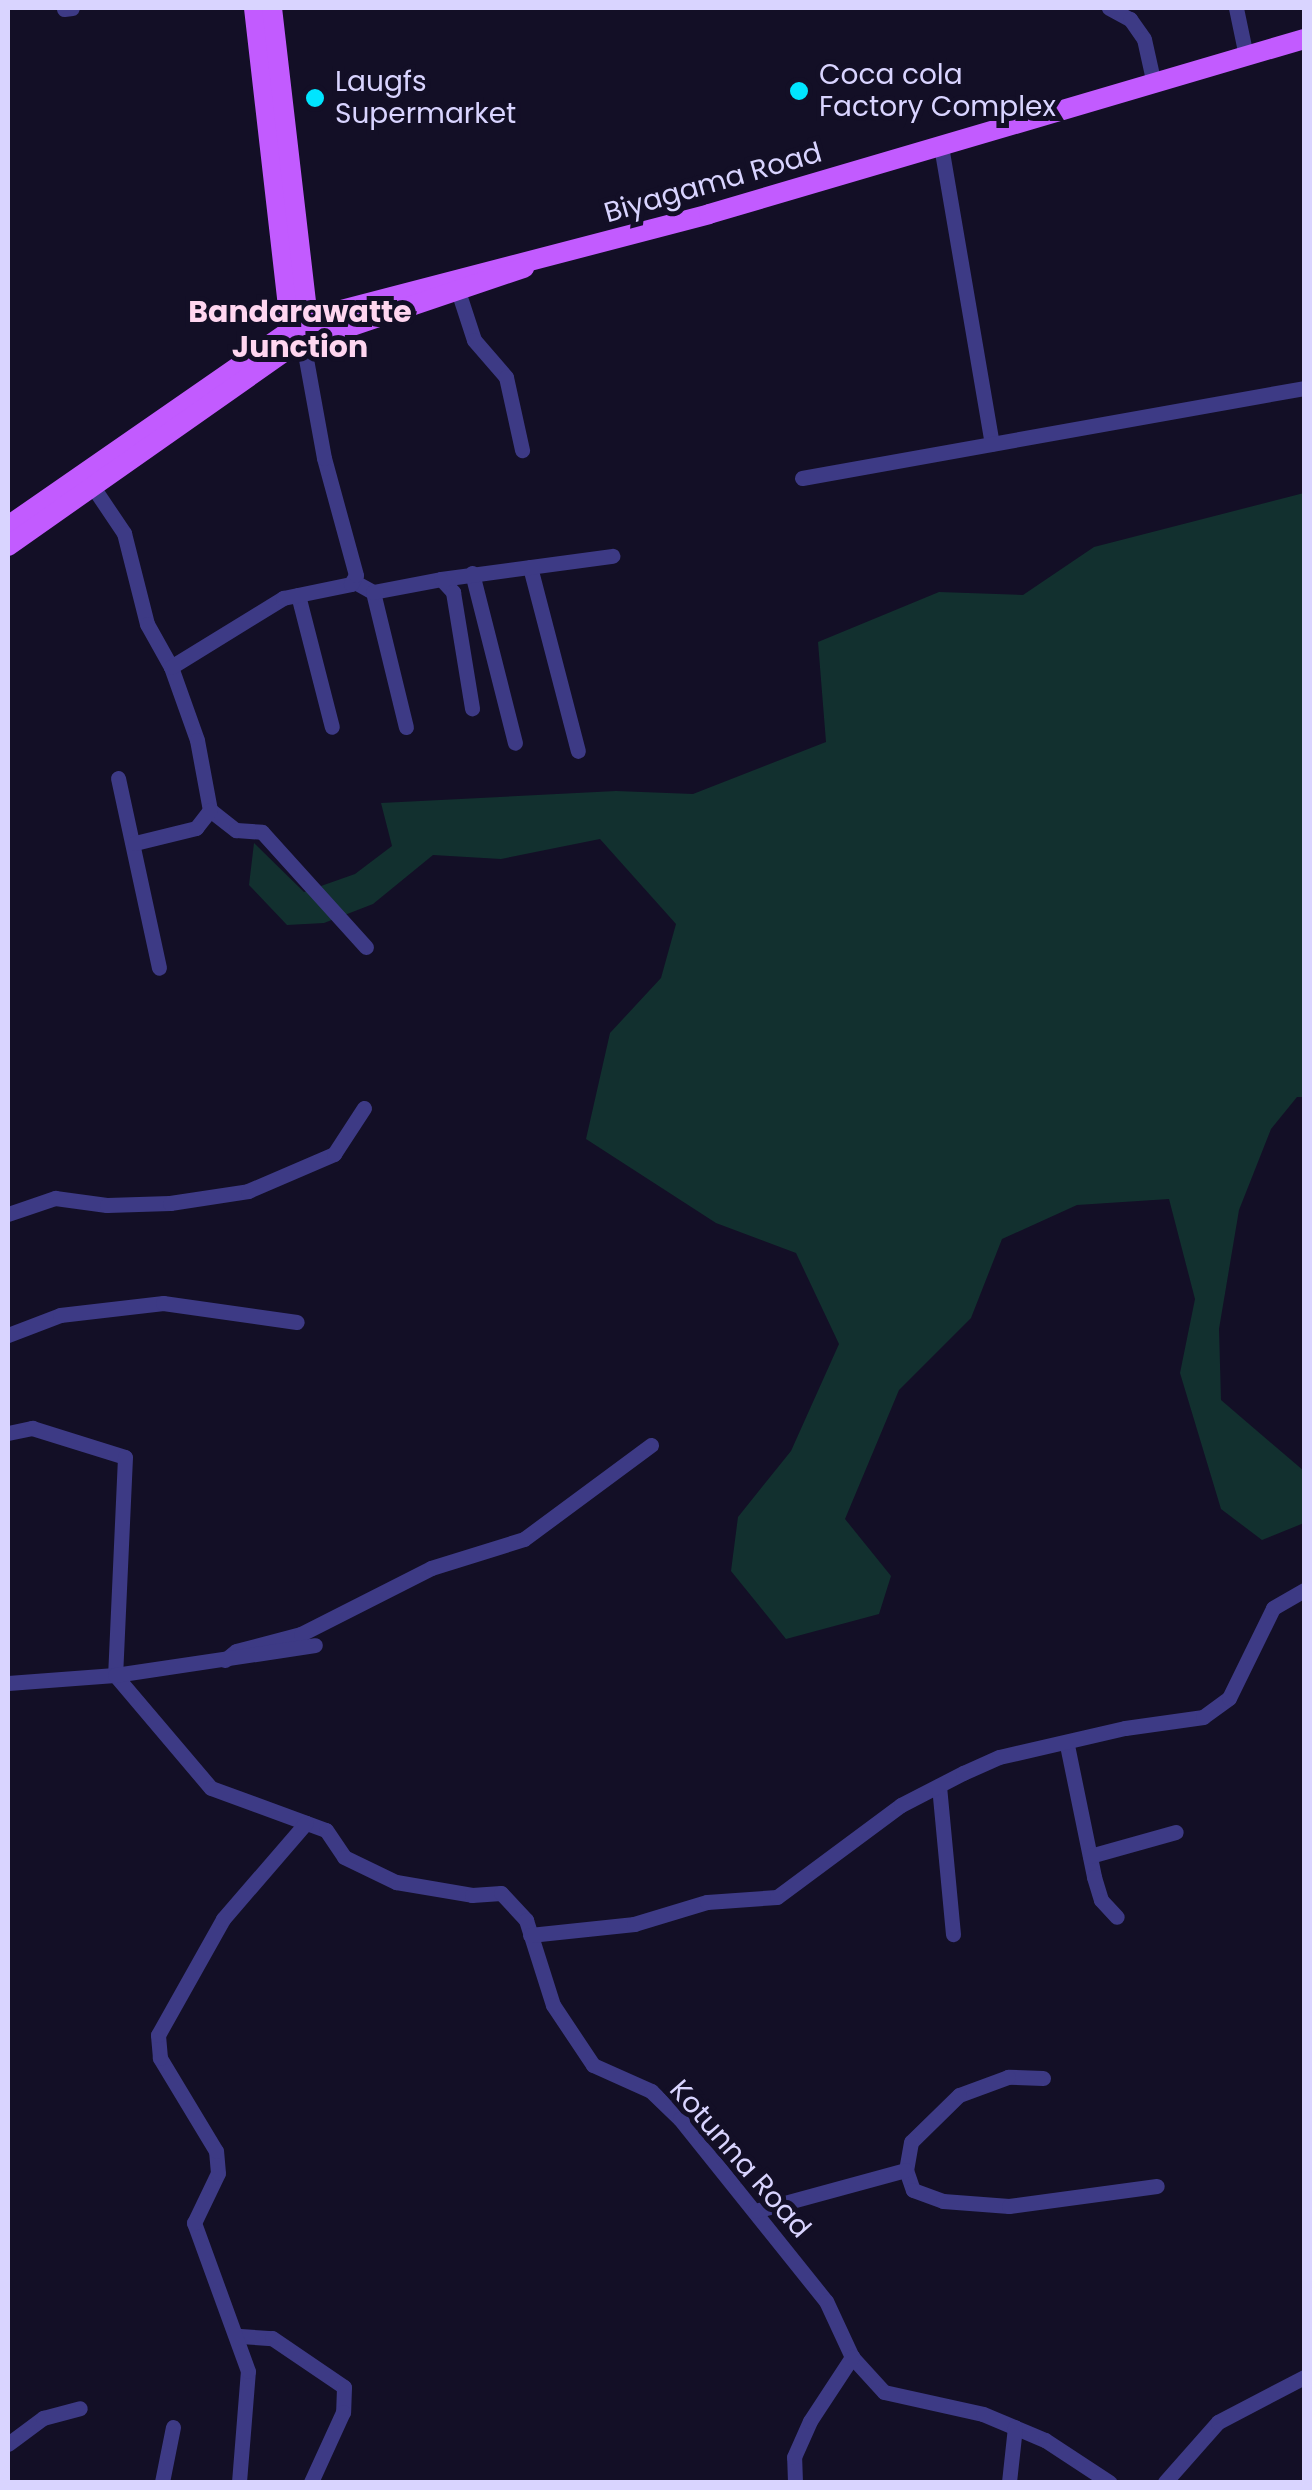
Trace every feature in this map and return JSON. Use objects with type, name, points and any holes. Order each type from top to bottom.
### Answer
[{"type":"main road","points":[[254,8],[301,334]]},
{"type":"main road","points":[[272,8],[301,334]]},
{"type":"main road","name":"Biyagama Road","points":[[301,334],[1304,39]]},
{"type":"main road","name":"Biyagama Road","points":[[301,334],[459,294],[539,261]]},
{"type":"main road","points":[[8,546],[301,334]]},
{"type":"main road","points":[[8,526],[90,483]]},
{"type":"street","points":[[64,8],[72,8]]},
{"type":"street","points":[[1109,8],[1130,19],[1144,39],[1154,84]]},
{"type":"street","points":[[1236,8],[1246,56]]},
{"type":"street","points":[[940,146],[992,444]]},
{"type":"street","points":[[459,294],[474,340],[506,377],[522,450]]},
{"type":"street","points":[[301,334],[352,581]]},
{"type":"street","points":[[802,478],[1304,388]]},
{"type":"street","points":[[90,483],[124,533],[147,624],[171,667],[196,740],[210,810],[236,830],[262,832],[366,947]]},
{"type":"street","points":[[171,667],[236,624],[298,594],[352,581],[373,592],[472,573],[612,556]]},
{"type":"street","points":[[530,567],[578,752]]},
{"type":"street","points":[[472,573],[515,743]]},
{"type":"street","points":[[441,580],[453,592],[472,708]]},
{"type":"street","points":[[373,592],[406,727]]},
{"type":"street","points":[[298,594],[332,726]]},
{"type":"street","points":[[118,778],[135,843],[158,968]]},
{"type":"street","points":[[135,843],[196,828],[210,810]]},
{"type":"street","points":[[8,1214],[55,1198],[106,1205],[170,1203],[248,1191],[334,1154],[364,1108]]},
{"type":"street","points":[[8,1336],[60,1315],[162,1303],[297,1322]]},
{"type":"street","points":[[8,1433],[32,1428],[125,1457],[115,1675]]},
{"type":"street","points":[[225,1660],[236,1651],[302,1634],[432,1568],[507,1548],[652,1445]]},
{"type":"street","points":[[530,1935],[634,1924],[707,1902],[777,1897],[901,1805],[1000,1757],[1203,1717],[1230,1698],[1274,1608],[1304,1590]]},
{"type":"street","points":[[8,1682],[115,1675],[315,1645]]},
{"type":"street","name":"Kotunna Road","points":[[115,1675],[211,1788],[326,1830],[344,1857],[396,1882],[472,1895],[501,1893],[515,1905],[530,1935],[553,2005],[593,2065],[651,2091],[826,2300],[852,2357],[884,2392],[1015,2427],[1109,2482]]},
{"type":"street","points":[[1067,1745],[1101,1900],[1117,1918]]},
{"type":"street","points":[[939,1786],[953,1934]]},
{"type":"street","points":[[239,2482],[248,2372],[240,2336],[194,2223],[218,2172],[216,2151],[160,2058],[158,2035],[223,1919],[306,1823]]},
{"type":"street","points":[[1090,1856],[1176,1832]]},
{"type":"street","points":[[1043,2078],[1008,2077],[959,2094],[911,2142],[906,2170],[913,2190],[943,2201],[993,2204],[1157,2186]]},
{"type":"street","points":[[755,2211],[906,2170]]},
{"type":"street","points":[[240,2336],[272,2338],[344,2387],[342,2412],[312,2482]]},
{"type":"street","points":[[795,2482],[794,2457],[810,2421],[852,2357]]},
{"type":"street","points":[[1165,2482],[1218,2422],[1304,2377]]},
{"type":"street","points":[[8,2444],[43,2418],[80,2408]]},
{"type":"street","points":[[1008,2482],[1015,2427]]},
{"type":"street","points":[[162,2482],[173,2428]]},
{"type":"green space","points":[[1304,493],[1304,1097],[1297,1097],[1271,1129],[1239,1210],[1219,1329],[1221,1400],[1304,1471],[1304,1523],[1262,1540],[1221,1509],[1180,1373],[1195,1299],[1169,1199],[1077,1205],[1002,1239],[971,1318],[899,1390],[845,1519],[891,1576],[879,1614],[786,1639],[731,1571],[738,1517],[791,1451],[839,1344],[796,1253],[716,1223],[586,1139],[610,1033],[661,978],[676,924],[600,839],[501,859],[433,855],[373,904],[324,923],[287,925],[249,885],[254,843],[304,892],[355,874],[392,846],[381,803],[616,791],[693,794],[826,742],[818,642],[939,592],[1023,595],[1094,547]]},
{"type":"place","name":"Coca cola Factory Complex","points":[[799,91]]},
{"type":"place","name":"Laugfs Supermarket","points":[[315,98]]},
{"type":"district","name":"Bandarawatte Junction","points":[[300,329]]}]
